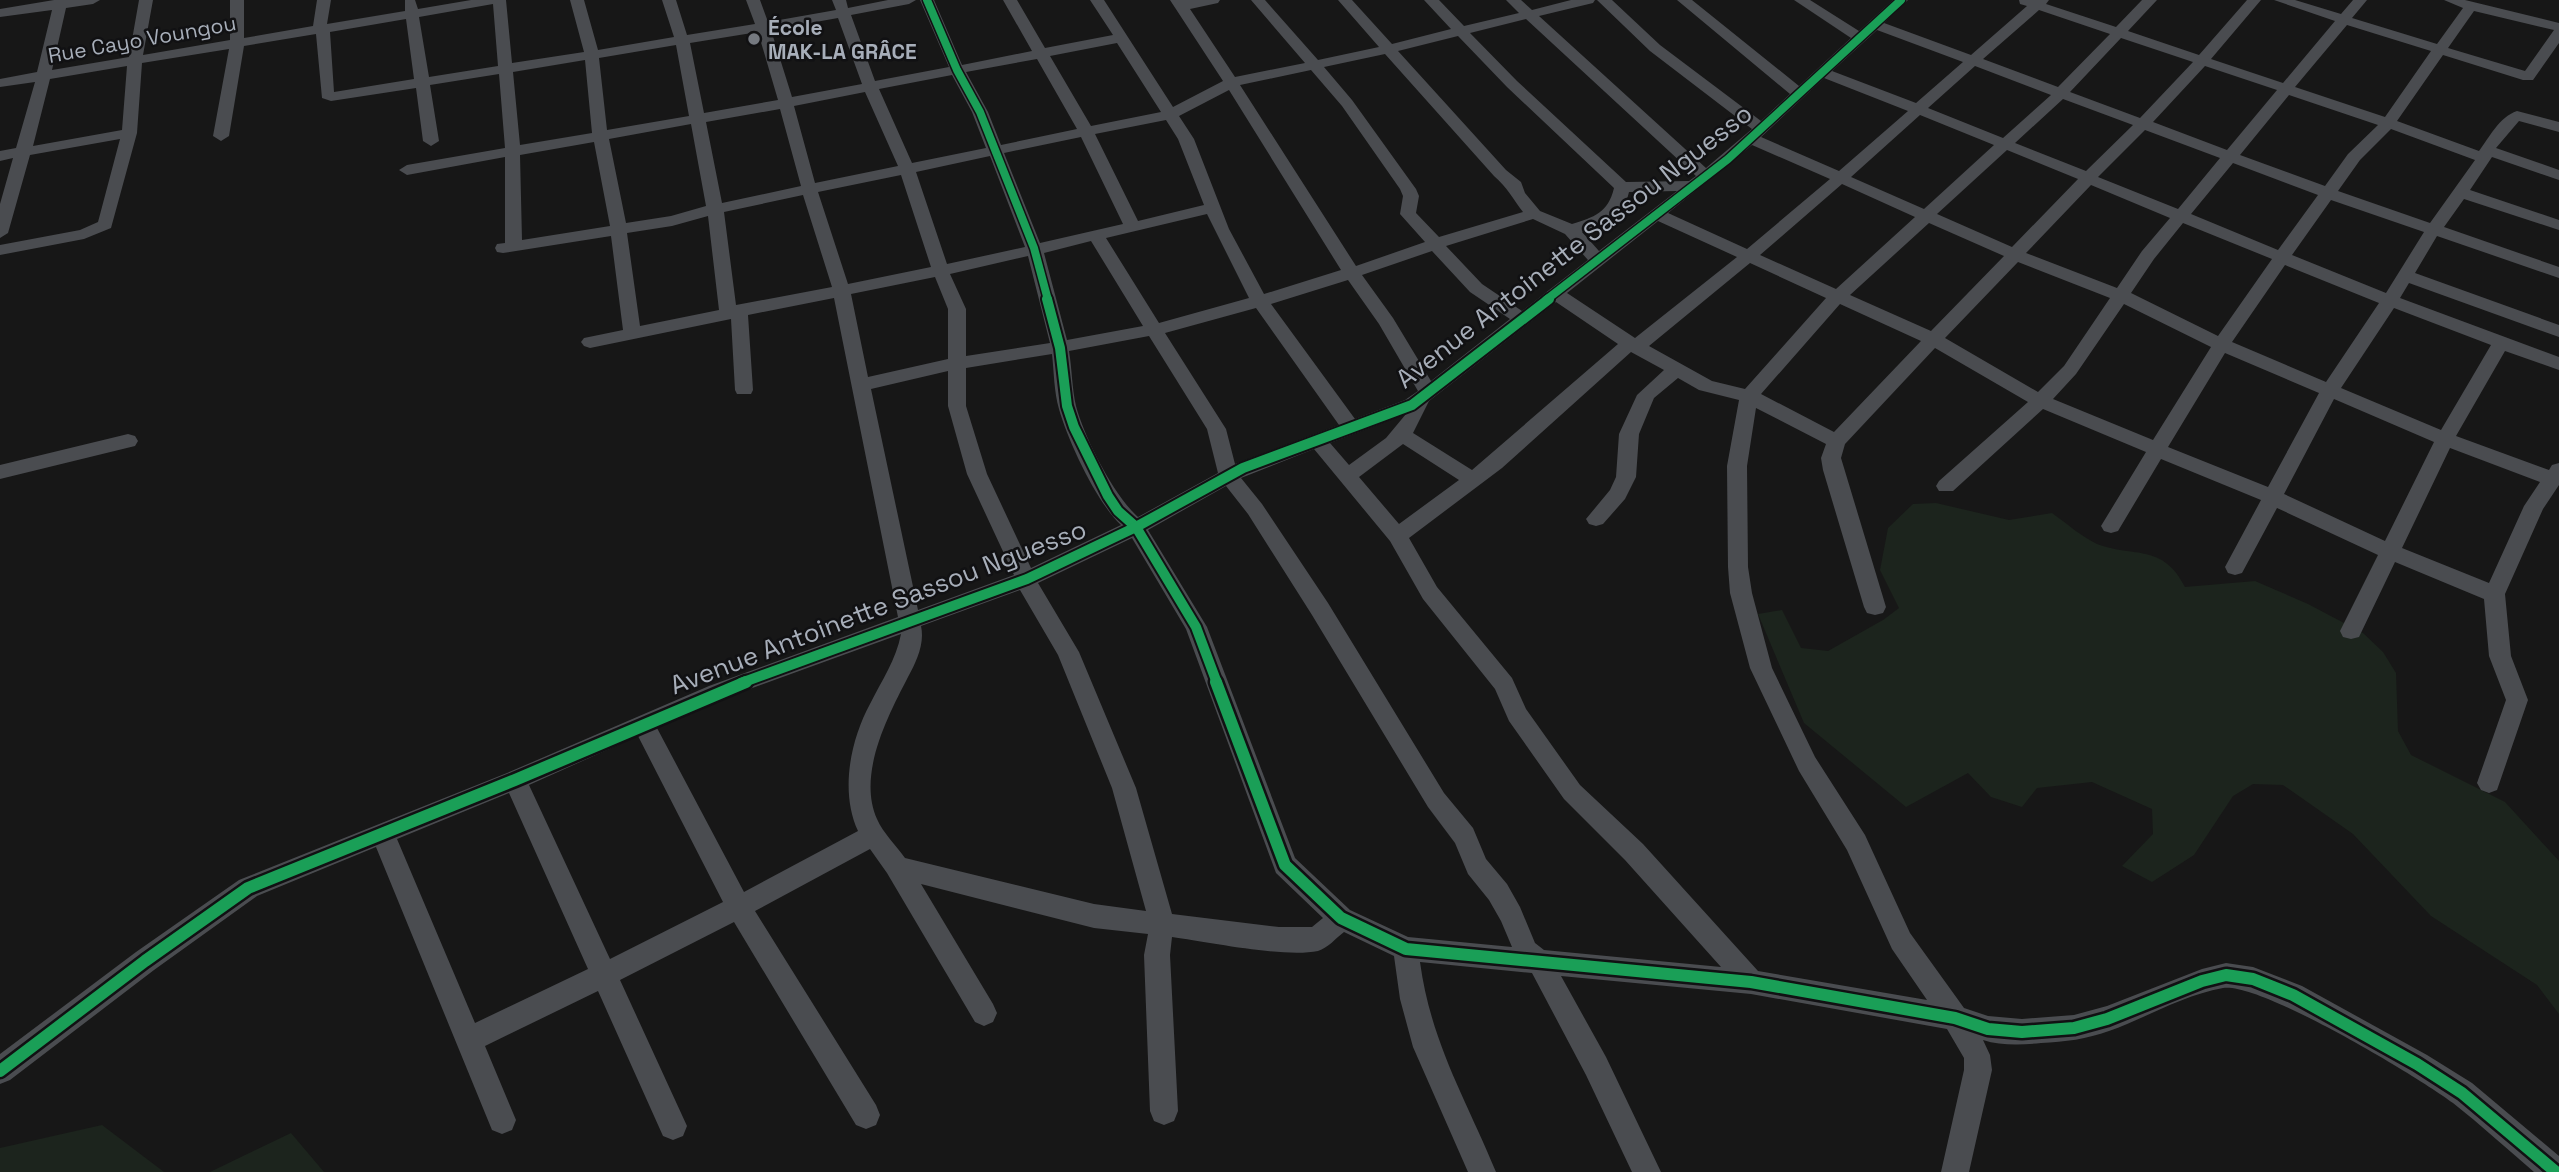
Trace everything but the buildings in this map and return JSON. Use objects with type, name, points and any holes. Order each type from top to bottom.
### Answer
[{"type":"street","points":[[0,13],[60,2],[93,0]]},
{"type":"street","points":[[0,250],[84,234],[105,225],[129,133],[135,61],[146,0]]},
{"type":"street","points":[[221,136],[237,44],[237,0]]},
{"type":"street","points":[[324,0],[321,30],[327,95],[331,97],[421,85],[763,26],[841,6],[909,0]]},
{"type":"street","points":[[497,0],[507,70],[513,149],[508,247],[672,220],[715,208],[1171,114],[1233,82],[1588,0]]},
{"type":"street","name":"Rue Cayo Voungou","points":[[0,83],[321,30],[410,7],[497,0]]},
{"type":"street","points":[[577,0],[593,55],[600,135],[619,227],[632,332]]},
{"type":"street","points":[[669,0],[682,40],[715,208],[744,390]]},
{"type":"street","points":[[752,0],[763,26],[797,150],[841,289],[910,622],[911,645],[874,718],[865,750],[861,796],[866,820],[984,1013]]},
{"type":"street","points":[[927,0],[957,70],[981,112],[1034,248],[1060,348],[1067,406],[1074,427],[1108,496],[1118,511],[1136,527],[1196,627],[1285,865],[1341,918],[1406,949],[1751,982],[1955,1018],[1999,1030],[2074,1028],[2107,1019],[2202,981],[2226,975],[2253,979],[2293,995],[2417,1063],[2462,1093],[2556,1172]]},
{"type":"street","points":[[1010,0],[1086,131],[1132,226]]},
{"type":"street","points":[[1097,0],[1192,150],[1213,208],[1259,300],[1351,427]]},
{"type":"street","points":[[1213,0],[1179,3],[1233,82],[1351,272],[1387,322],[1424,395],[1419,410],[1401,434],[1348,475]]},
{"type":"street","points":[[1258,0],[1315,64],[1408,189],[1411,196],[1408,214],[1484,295],[1522,319]]},
{"type":"street","points":[[1345,0],[1490,163],[1515,185],[1517,194],[1534,214],[1571,230],[1598,261]]},
{"type":"street","points":[[1431,0],[1565,135],[1622,187],[1699,181]]},
{"type":"street","points":[[1513,0],[1699,181]]},
{"type":"street","points":[[1604,0],[1756,133],[1839,178],[2016,255],[2120,295],[2222,345],[2445,439],[2555,474],[2534,506],[2494,594],[2496,637],[2500,656],[2514,684],[2517,700],[2489,783]]},
{"type":"street","points":[[1684,0],[1800,94]]},
{"type":"street","points":[[1801,0],[1861,38]]},
{"type":"street","points":[[1955,1172],[1978,1070],[1977,1055],[1955,1018],[1901,942],[1856,843],[1807,764],[1790,731],[1754,649],[1738,567],[1737,466],[1749,396],[1838,296],[2062,92],[2150,0]]},
{"type":"street","points":[[1875,607],[1833,470],[1831,458],[1836,441],[2088,178],[2171,96],[2254,0]]},
{"type":"street","points":[[2281,0],[2528,77],[2559,33]]},
{"type":"street","points":[[1946,486],[2040,401],[2070,370],[2148,255],[2360,0]]},
{"type":"street","points":[[2451,0],[2470,7],[2529,17],[2559,27]]},
{"type":"street","points":[[0,233],[44,76],[60,2]]},
{"type":"street","name":"Avenue Antoinette Sassou Nguesso","points":[[0,1071],[236,895],[515,780],[717,692],[1027,579],[1136,527],[1228,475],[1402,410],[1556,294],[1699,181],[1823,73],[1895,2]]},
{"type":"street","points":[[1396,536],[1474,480],[1634,345],[1788,224],[1974,60],[2034,2],[2388,123],[2559,175]]},
{"type":"street","points":[[841,6],[870,86],[907,170],[940,270],[957,310],[957,406],[977,474],[1037,603],[1068,652],[1124,788],[1162,923],[1157,955],[1164,1111]]},
{"type":"street","points":[[410,7],[431,141]]},
{"type":"street","points":[[2111,526],[2154,450],[2282,257],[2354,157],[2388,123],[2470,7]]},
{"type":"street","points":[[1875,24],[2328,192],[2559,273]]},
{"type":"street","points":[[407,170],[513,149],[786,103],[1121,38]]},
{"type":"street","points":[[1823,73],[1919,109],[2390,301],[2559,364]]},
{"type":"street","points":[[2235,567],[2330,390],[2508,120],[2517,116],[2559,127]]},
{"type":"street","points":[[0,156],[129,133]]},
{"type":"street","points":[[1571,230],[1607,217],[1615,211],[1622,187]]},
{"type":"street","points":[[2460,192],[2559,225]]},
{"type":"street","points":[[590,342],[940,270],[1213,208]]},
{"type":"street","points":[[861,385],[958,363],[1060,348],[1154,330],[1534,214]]},
{"type":"street","points":[[1656,214],[1934,340],[2040,401],[2272,497],[2391,552],[2494,594]]},
{"type":"street","points":[[1095,234],[1216,429],[1228,475],[1255,509],[1320,609],[1436,800],[1464,836],[1476,866],[1492,883],[1511,915],[1526,951],[1540,963],[1596,1066],[1647,1172]]},
{"type":"street","points":[[2405,275],[2559,331]]},
{"type":"street","points":[[1556,294],[1634,345],[1706,386],[1749,396],[1836,441]]},
{"type":"street","points":[[2351,631],[2445,439],[2501,343]]},
{"type":"street","points":[[1596,519],[1618,494],[1626,477],[1629,434],[1646,394],[1677,369]]},
{"type":"street","points":[[1401,434],[1474,480]]},
{"type":"street","points":[[0,472],[128,441]]},
{"type":"street","points":[[1318,441],[1396,536],[1430,593],[1504,684],[1517,714],[1572,792],[1634,852],[1751,982]]},
{"type":"street","points":[[643,723],[739,908],[866,1115]]},
{"type":"street","points":[[515,780],[673,1126]]},
{"type":"street","points":[[383,834],[502,1120]]},
{"type":"street","points":[[468,1040],[605,976],[739,908],[875,834]]},
{"type":"street","points":[[897,867],[1094,916],[1293,940],[1317,939],[1341,918]]},
{"type":"street","points":[[1406,949],[1409,980],[1423,1035],[1438,1078],[1482,1172]]},
{"type":"shaded area","points":[[1936,503],[2009,520],[2052,513],[2097,544],[2157,558],[2176,573],[2185,587],[2255,581],[2308,604],[2363,633],[2383,652],[2396,673],[2398,731],[2411,755],[2505,802],[2559,861],[2559,1014],[2537,985],[2431,916],[2353,834],[2283,785],[2253,784],[2233,796],[2194,855],[2152,882],[2122,866],[2153,834],[2152,809],[2092,782],[2037,788],[2022,807],[1991,797],[1968,773],[1906,807],[1804,723],[1758,614],[1782,610],[1801,648],[1828,651],[1883,620],[1899,608],[1880,570],[1888,528],[1913,504]]},
{"type":"shaded area","points":[[102,1125],[164,1172],[0,1172],[0,1148]]},
{"type":"shaded area","points":[[291,1133],[324,1172],[210,1172]]},
{"type":"cycle path","points":[[927,0],[957,70],[980,112],[1034,248],[1060,348],[1067,406],[1074,427],[1108,496],[1118,511],[1136,527],[1196,627],[1285,865],[1341,918],[1406,949],[1751,982],[1955,1018],[1988,1029],[2022,1032],[2074,1028],[2107,1019],[2202,981],[2226,975],[2253,979],[2293,995],[2417,1064],[2462,1093],[2556,1172]]},
{"type":"cycle path","points":[[0,1071],[145,961],[248,888],[515,780],[717,692],[1027,579],[1136,527],[1243,468],[1412,405],[1728,159],[1901,0]]},
{"type":"place","name":"École MAK-LA GRÂCE","points":[[754,39]]}]
